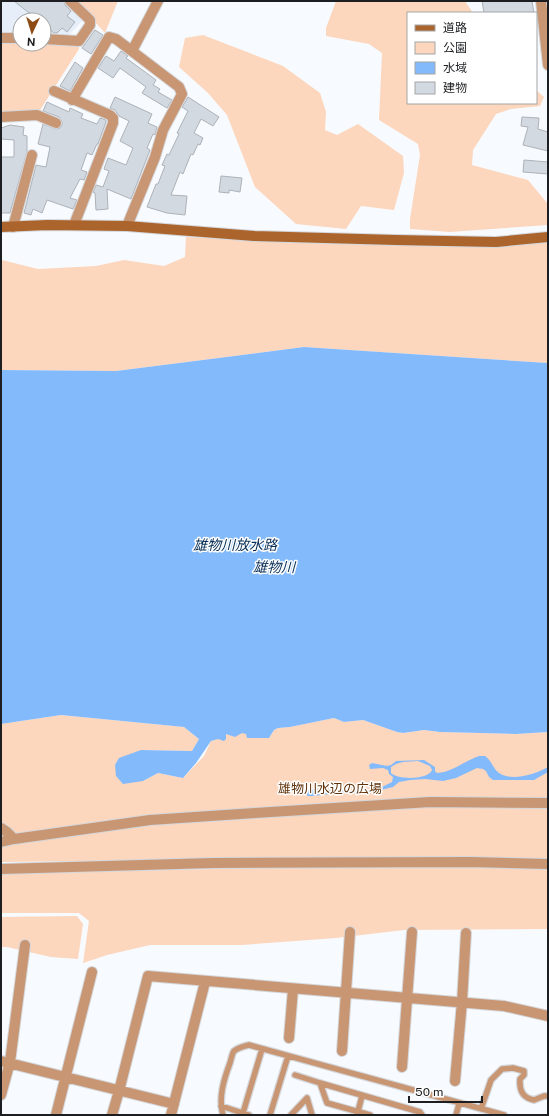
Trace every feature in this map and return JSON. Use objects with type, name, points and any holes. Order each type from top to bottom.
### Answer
[{"type":"street","points":[[52,39],[79,41],[90,25],[90,20],[70,1]]},
{"type":"street","points":[[132,51],[158,1]]},
{"type":"street","points":[[541,1],[548,64]]},
{"type":"street","points":[[72,100],[109,37],[116,39],[179,87],[182,94],[163,130],[156,157],[127,226]]},
{"type":"street","points":[[1,38],[12,38]]},
{"type":"street","points":[[54,92],[113,118],[74,225]]},
{"type":"street","points":[[1,117],[37,115],[56,124]]},
{"type":"street","points":[[13,227],[32,155]]},
{"type":"street","points":[[1,228],[47,225],[127,226],[254,236],[496,242],[548,237]]},
{"type":"street","points":[[1,842],[150,820],[430,802],[548,803]]},
{"type":"street","points":[[1,828],[14,839]]},
{"type":"street","points":[[1,869],[212,863],[470,862],[548,864]]},
{"type":"street","points":[[342,1051],[350,932]]},
{"type":"street","points":[[402,1067],[412,932]]},
{"type":"street","points":[[455,1081],[466,933]]},
{"type":"street","points":[[1,1095],[24,945]]},
{"type":"street","points":[[56,1115],[92,972]]},
{"type":"street","points":[[112,1115],[148,976],[504,1006],[548,1016]]},
{"type":"street","points":[[171,1115],[205,982]]},
{"type":"street","points":[[289,1038],[293,989]]},
{"type":"street","points":[[5,1062],[174,1104]]},
{"type":"lane","points":[[223,1115],[221,1095],[234,1052],[241,1047],[249,1045],[459,1104],[481,1108],[504,1115]]},
{"type":"lane","points":[[243,1113],[262,1048]]},
{"type":"lane","points":[[270,1115],[288,1056]]},
{"type":"lane","points":[[481,1108],[491,1080],[502,1069],[513,1068],[524,1071],[524,1075],[520,1079],[519,1085],[525,1097],[534,1100],[548,1096]]},
{"type":"lane","points":[[295,1076],[420,1112],[422,1115]]},
{"type":"lane","points":[[320,1083],[327,1103],[357,1113],[370,1115]]},
{"type":"lane","points":[[357,1113],[362,1096]]},
{"type":"lane","points":[[291,1115],[308,1098],[312,1115]]},
{"type":"lane","points":[[456,1115],[459,1104]]},
{"type":"lane","points":[[221,1106],[249,1115]]},
{"type":"shaded area","points":[[1,1],[68,1],[82,15],[82,21],[66,38],[52,37],[52,12],[12,12],[12,35],[1,35]]},
{"type":"green space","points":[[76,1],[118,1],[105,33]]},
{"type":"green space","points":[[336,1],[465,1],[472,12],[407,12],[407,104],[537,104],[537,91],[544,97],[540,106],[511,109],[496,114],[473,150],[472,165],[528,180],[548,204],[548,225],[450,232],[410,229],[410,219],[420,155],[418,144],[379,120],[382,53],[369,44],[326,36],[326,28]]},
{"type":"green space","points":[[203,35],[283,66],[320,93],[326,112],[325,130],[337,135],[358,124],[403,156],[404,173],[394,210],[361,206],[346,229],[296,224],[255,187],[227,115],[208,93],[179,67],[185,38]]},
{"type":"green space","points":[[1,38],[12,39],[12,52],[52,52],[52,43],[79,41],[79,49],[37,115],[1,117]]},
{"type":"green space","points":[[186,237],[405,246],[548,242],[548,363],[304,347],[116,371],[1,370],[1,259],[38,269],[96,266],[124,260],[164,266],[185,257]]},
{"type":"green space","name":"雄物川水辺の広場","points":[[61,715],[184,727],[199,739],[192,751],[141,750],[143,781],[158,773],[183,778],[204,756],[211,741],[230,733],[241,733],[269,738],[274,730],[278,728],[334,718],[344,722],[363,720],[403,733],[424,730],[440,732],[516,734],[548,732],[548,860],[437,857],[1,862],[1,724]]},
{"type":"green space","points":[[295,867],[548,869],[548,929],[404,930],[336,938],[241,945],[150,945],[107,955],[83,963],[89,921],[79,913],[1,913],[1,874]]},
{"type":"green space","points":[[77,916],[83,924],[78,959],[51,957],[1,947],[1,917]]},
{"type":"water","name":"雄物川放水路","points":[[304,347],[548,363],[548,732],[516,734],[440,732],[424,730],[403,733],[363,720],[344,722],[334,718],[278,728],[274,730],[269,738],[247,738],[246,734],[242,733],[235,737],[226,734],[226,739],[224,741],[218,739],[211,741],[196,763],[183,778],[158,773],[143,781],[123,784],[116,776],[115,765],[119,758],[141,750],[192,751],[199,739],[184,727],[61,715],[1,724],[1,370],[116,371]]},
{"type":"water","points":[[485,756],[495,769],[504,776],[524,776],[548,767],[548,772],[534,780],[493,780],[489,777],[486,771],[477,768],[456,778],[443,781],[425,779],[410,780],[399,782],[393,787],[369,793],[340,793],[308,796],[305,793],[305,790],[308,789],[365,791],[382,787],[392,782],[393,777],[389,774],[388,770],[383,768],[370,769],[369,765],[372,763],[387,766],[396,761],[424,760],[435,767],[435,771],[437,773],[448,771],[474,758]],"holes":[[[418,761],[430,766],[432,770],[425,776],[406,778],[391,773],[391,767],[403,762]]]},
{"type":"building","points":[[14,1],[64,1],[65,5],[71,11],[67,16],[75,22],[67,32],[62,28],[57,33],[54,33],[52,31],[52,12],[28,12]]},
{"type":"building","points":[[482,1],[532,1],[534,12],[484,12]]},
{"type":"building","points":[[95,30],[103,35],[91,54],[82,48]]},
{"type":"building","points":[[121,51],[128,56],[126,58],[156,80],[153,85],[160,89],[158,92],[172,100],[167,108],[142,93],[146,87],[120,68],[113,78],[98,68],[106,56],[114,61]]},
{"type":"building","points":[[75,62],[83,68],[70,91],[60,86]]},
{"type":"building","points":[[115,97],[152,114],[148,123],[157,127],[155,135],[153,134],[147,148],[150,150],[131,199],[107,189],[108,209],[96,210],[95,193],[93,192],[96,185],[103,187],[109,171],[104,169],[108,158],[126,165],[133,148],[120,141],[129,121],[119,116],[115,110],[110,108]]},
{"type":"building","points":[[188,97],[219,117],[213,126],[201,119],[194,133],[203,138],[200,145],[198,144],[193,155],[191,154],[183,174],[180,172],[171,195],[187,196],[185,215],[167,213],[147,207],[165,166],[162,165],[167,154],[169,155],[179,134],[177,133],[188,111],[182,107]]},
{"type":"building","points":[[47,102],[69,112],[70,108],[83,114],[81,118],[97,124],[100,118],[106,120],[106,122],[98,144],[92,155],[87,153],[81,170],[87,172],[84,180],[80,179],[70,198],[77,200],[73,209],[47,200],[42,213],[33,209],[31,215],[24,213],[36,165],[46,167],[50,147],[38,144],[43,124],[56,129],[60,128],[62,125],[59,117],[43,111]]},
{"type":"building","points":[[522,117],[539,118],[538,129],[548,132],[548,151],[523,145],[528,127],[521,126]]},
{"type":"building","points":[[10,125],[24,127],[23,135],[27,136],[27,152],[10,213],[1,213],[1,157],[14,157],[14,140],[1,139],[1,128]]},
{"type":"building","points":[[524,160],[548,162],[548,174],[523,172]]},
{"type":"building","points":[[221,176],[242,178],[240,192],[229,190],[229,193],[219,192]]},
{"type":"water label","name":"雄物川","points":[[274,567]]}]
